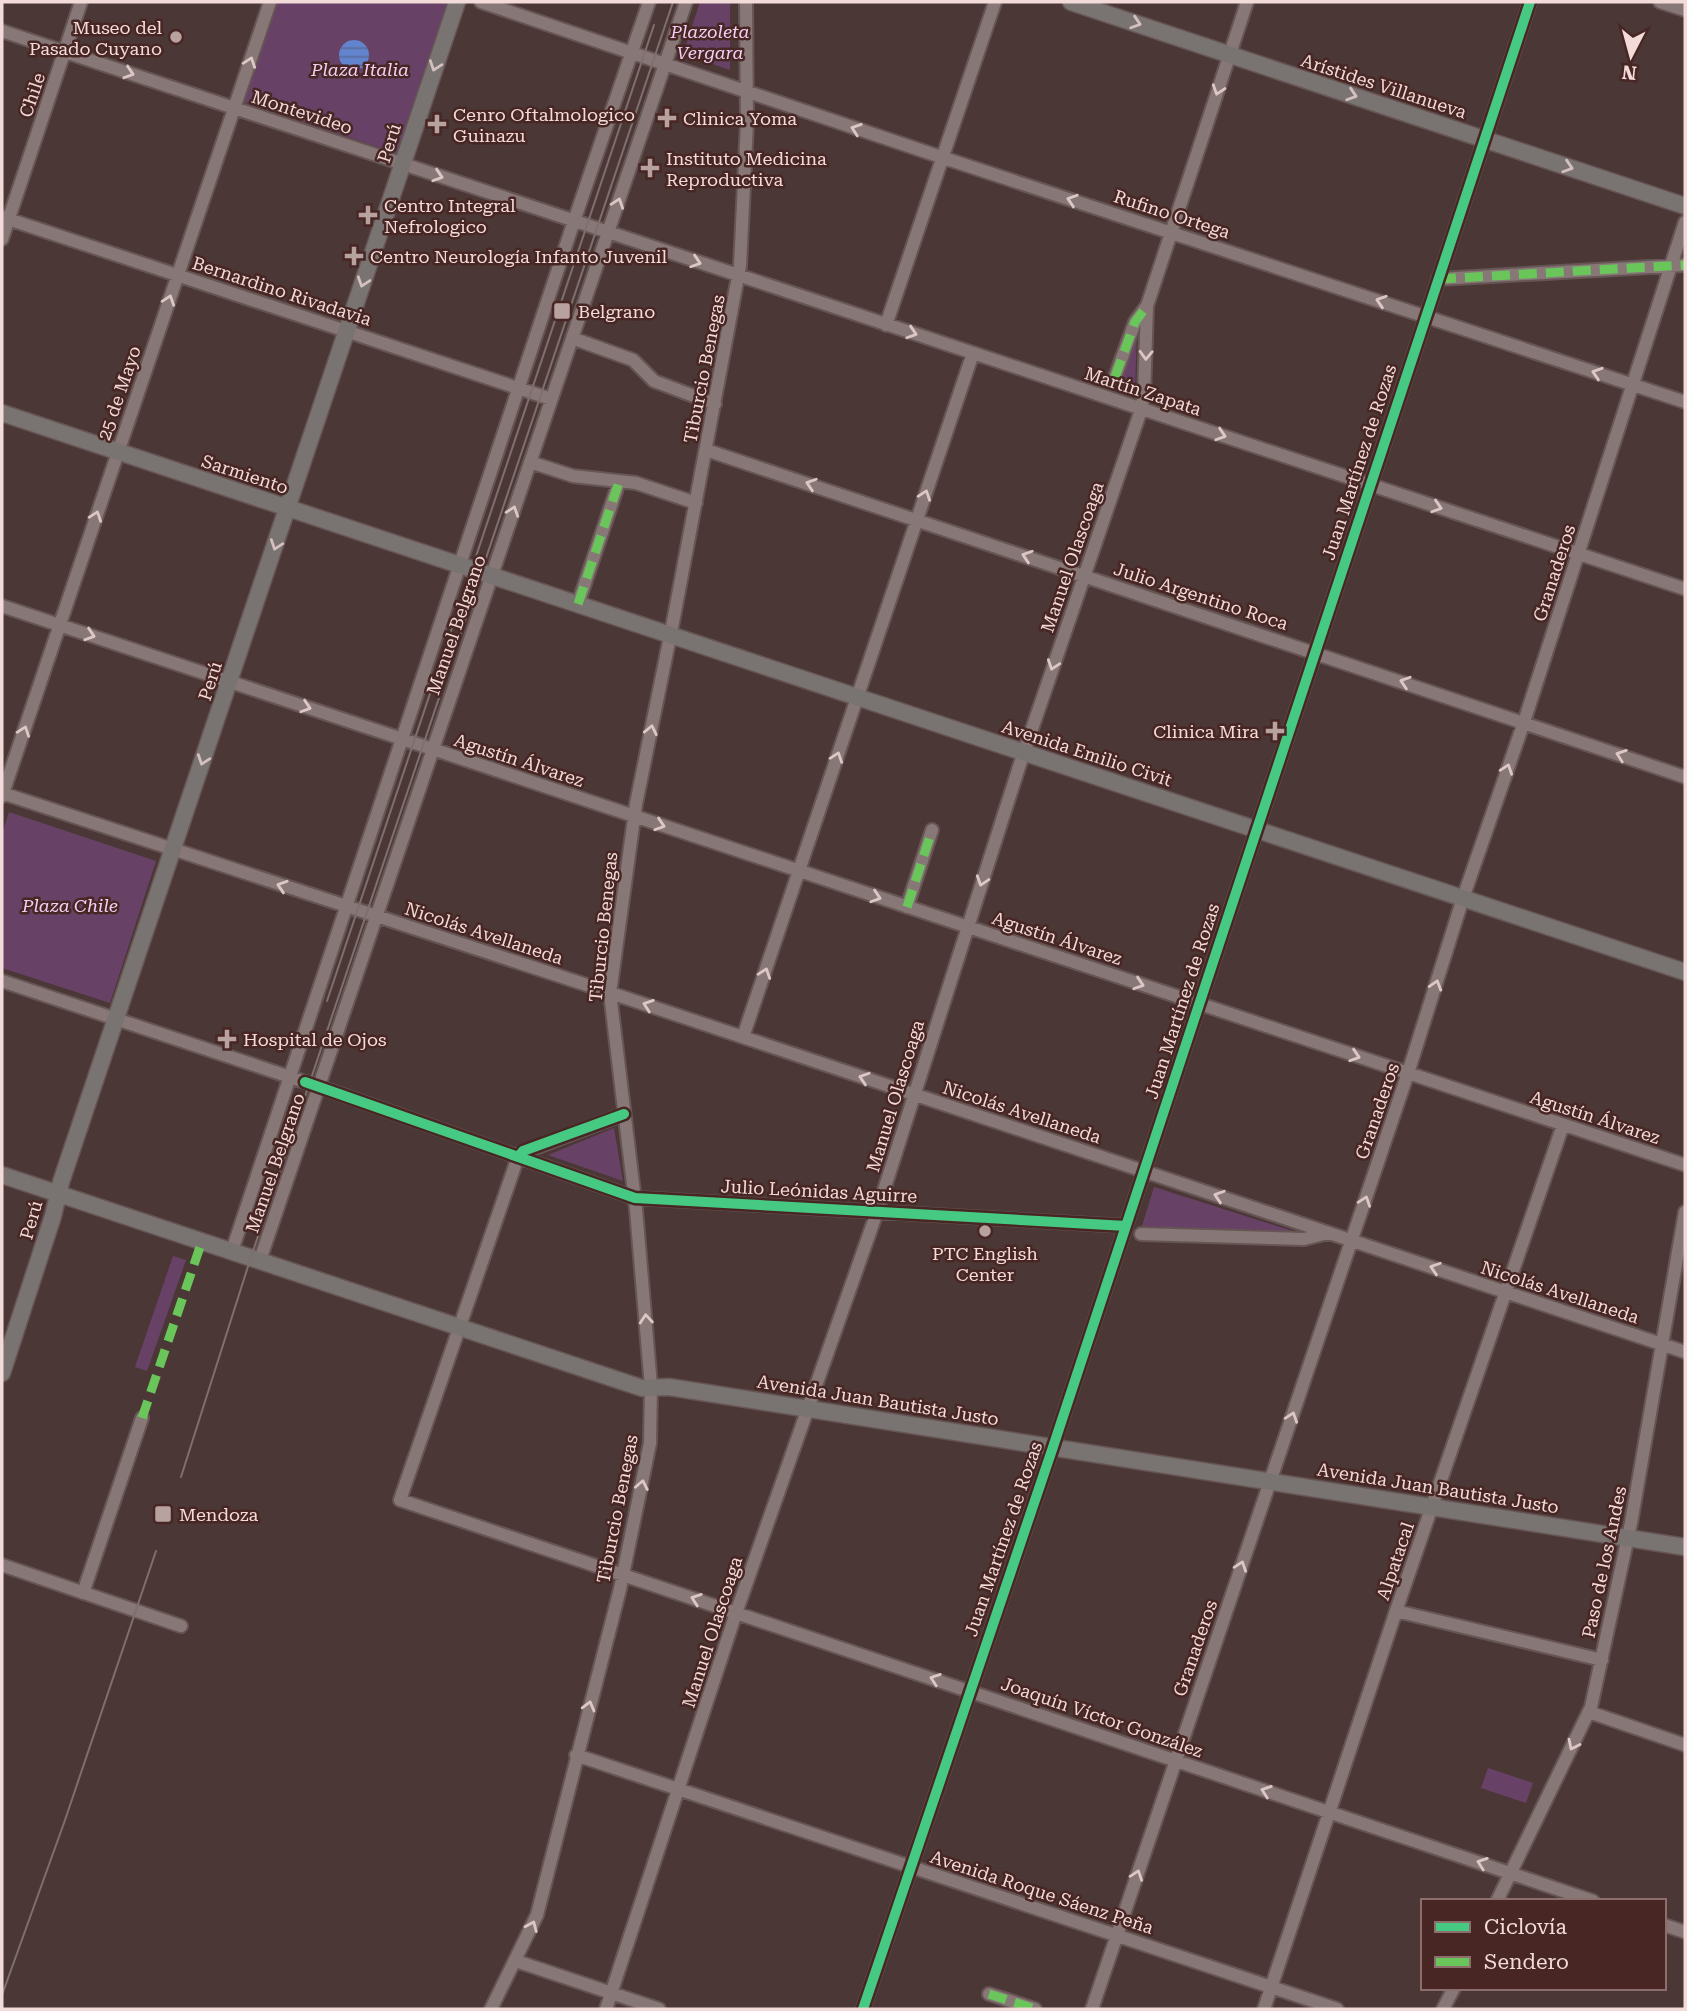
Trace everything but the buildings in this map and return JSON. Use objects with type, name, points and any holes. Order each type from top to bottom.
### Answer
[{"type":"main road","name":"Perú","points":[[2,1372],[58,1194],[457,2]]},
{"type":"main road","name":"Arístides Villanueva","points":[[1071,2],[1685,206]]},
{"type":"main road","name":"Sarmiento","points":[[2,413],[476,570]]},
{"type":"main road","name":"Avenida Emilio Civit","points":[[476,570],[1685,972]]},
{"type":"main road","name":"Avenida Juan Bautista Justo","points":[[2,1175],[636,1386],[668,1387],[807,1408],[1685,1547]]},
{"type":"street","name":"Chile","points":[[2,239],[5,218],[82,2]]},
{"type":"street","name":"25 de Mayo","points":[[2,794],[270,2]]},
{"type":"street","name":"Rufino Ortega","points":[[481,2],[1685,402]]},
{"type":"street","name":"Manuel Belgrano","points":[[246,1256],[320,1087],[433,750],[519,388],[649,2]]},
{"type":"street","name":"Manuel Belgrano","points":[[246,1256],[290,1077],[403,739],[476,570],[530,462],[686,2]]},
{"type":"street","name":"Tiburcio Benegas","points":[[491,2009],[537,1915],[623,1575],[650,1443],[652,1387],[635,1198],[610,993],[634,817],[739,276],[743,245],[747,92],[746,2]]},
{"type":"street","points":[[886,325],[995,2]]},
{"type":"street","name":"Manuel Olascoaga","points":[[606,2009],[736,1613],[877,1212],[1024,752],[1141,409],[1147,306],[1247,2]]},
{"type":"street","name":"Juan Martínez de Rozas","points":[[863,2009],[1053,1447],[1530,2]]},
{"type":"street","points":[[1660,2],[1685,10]]},
{"type":"street","name":"Montevideo","points":[[2,31],[590,227]]},
{"type":"street","name":"Bernardino Rivadavia","points":[[5,218],[551,399]]},
{"type":"street","name":"Granaderos","points":[[1092,2009],[1408,1073],[1685,222]]},
{"type":"street","name":"Martín Zapata","points":[[590,227],[1685,589]]},
{"type":"street","points":[[1438,279],[1685,265]]},
{"type":"street","name":"Manuel Olascoaga","points":[[1115,377],[1135,322],[1147,306]]},
{"type":"street","points":[[572,338],[633,360],[654,381],[715,404]]},
{"type":"street","points":[[743,1037],[973,353]]},
{"type":"street","name":"Julio Argentino Roca","points":[[706,450],[1685,777]]},
{"type":"street","points":[[530,462],[573,476],[645,486],[696,503]]},
{"type":"street","points":[[578,604],[619,482]]},
{"type":"street","name":"Agustín Álvarez","points":[[2,606],[1685,1166]]},
{"type":"street","name":"Nicolás Avellaneda","points":[[2,794],[743,1037],[1685,1352]]},
{"type":"street","points":[[907,907],[932,830]]},
{"type":"street","name":"Julio Leónidas Aguirre","points":[[2,981],[320,1087],[635,1198],[1126,1226]]},
{"type":"street","points":[[458,1327],[518,1157],[523,1151],[624,1114]]},
{"type":"street","name":"Alpatacal","points":[[1264,2009],[1396,1611],[1563,1125]]},
{"type":"street","name":"Paso de los Andes","points":[[1498,1899],[1589,1712],[1628,1538],[1664,1345],[1685,1212]]},
{"type":"street","points":[[1303,1239],[1311,1233],[1306,1225]]},
{"type":"street","points":[[1141,1234],[1303,1239],[1330,1233]]},
{"type":"street","name":"Joaquín Víctor González","points":[[458,1327],[400,1500],[1587,1899]]},
{"type":"street","points":[[83,1593],[142,1418]]},
{"type":"street","points":[[2,1565],[181,1626]]},
{"type":"street","points":[[1396,1611],[1602,1660]]},
{"type":"street","points":[[1589,1712],[1685,1745]]},
{"type":"street","name":"Avenida Roque Sáenz Peña","points":[[576,1755],[1337,2009]]},
{"type":"street","points":[[1666,1926],[1685,1932]]},
{"type":"street","points":[[516,1961],[659,2009]]},
{"type":"street","points":[[1443,2009],[1453,1990]]},
{"type":"street","points":[[989,1994],[1035,2009]]},
{"type":"green space","name":"Plaza Italia","points":[[278,2],[454,2],[402,155],[244,102]]},
{"type":"green space","name":"Plazoleta Vergara","points":[[700,2],[730,2],[730,70],[683,54]]},
{"type":"green space","points":[[1137,332],[1135,392],[1117,386]]},
{"type":"green space","name":"Plaza Chile","points":[[9,812],[156,861],[110,1003],[2,968],[2,834]]},
{"type":"green space","points":[[614,1128],[623,1181],[548,1155]]},
{"type":"green space","points":[[1154,1187],[1299,1233],[1142,1226]]},
{"type":"green space","points":[[173,1256],[186,1260],[147,1371],[135,1367]]},
{"type":"green space","points":[[1488,1768],[1533,1783],[1526,1803],[1481,1788]]},
{"type":"water","points":[[354,40],[365,44],[369,55],[365,66],[354,70],[343,66],[339,55],[343,44]]},
{"type":"tram line","points":[[181,1477],[251,1257],[673,2]]},
{"type":"tram line","points":[[327,1001],[654,25]]},
{"type":"tram line","points":[[2,1995],[64,1823],[156,1551]]},
{"type":"marked path","points":[[1438,279],[1685,265]]},
{"type":"marked path","points":[[1115,377],[1135,322],[1147,306]]},
{"type":"marked path","points":[[578,604],[619,482]]},
{"type":"marked path","points":[[907,907],[932,830]]},
{"type":"marked path","points":[[142,1418],[202,1241]]},
{"type":"marked path","points":[[989,1994],[1035,2009]]},
{"type":"cycle path","points":[[863,2009],[1053,1447],[1530,2]]},
{"type":"cycle path","points":[[305,1082],[635,1198],[1126,1226]]},
{"type":"cycle path","points":[[518,1157],[523,1151],[624,1114]]},
{"type":"place","name":"Museo del Pasado Cuyano","points":[[176,37]]},
{"type":"place","name":"Clinica Yoma","points":[[667,118]]},
{"type":"place","name":"Cenro Oftalmologico Guinazu","points":[[437,124]]},
{"type":"place","name":"Instituto Medicina Reproductiva","points":[[650,168]]},
{"type":"place","name":"Centro Integral Nefrologico","points":[[368,215]]},
{"type":"place","name":"Centro Neurología Infanto Juvenil","points":[[354,256]]},
{"type":"place","name":"Belgrano","points":[[562,311]]},
{"type":"place","name":"Clinica Mira","points":[[1275,731]]},
{"type":"place","name":"Hospital de Ojos","points":[[227,1039]]},
{"type":"place","name":"PTC English Center","points":[[985,1231]]},
{"type":"place","name":"Mendoza","points":[[163,1514]]}]
